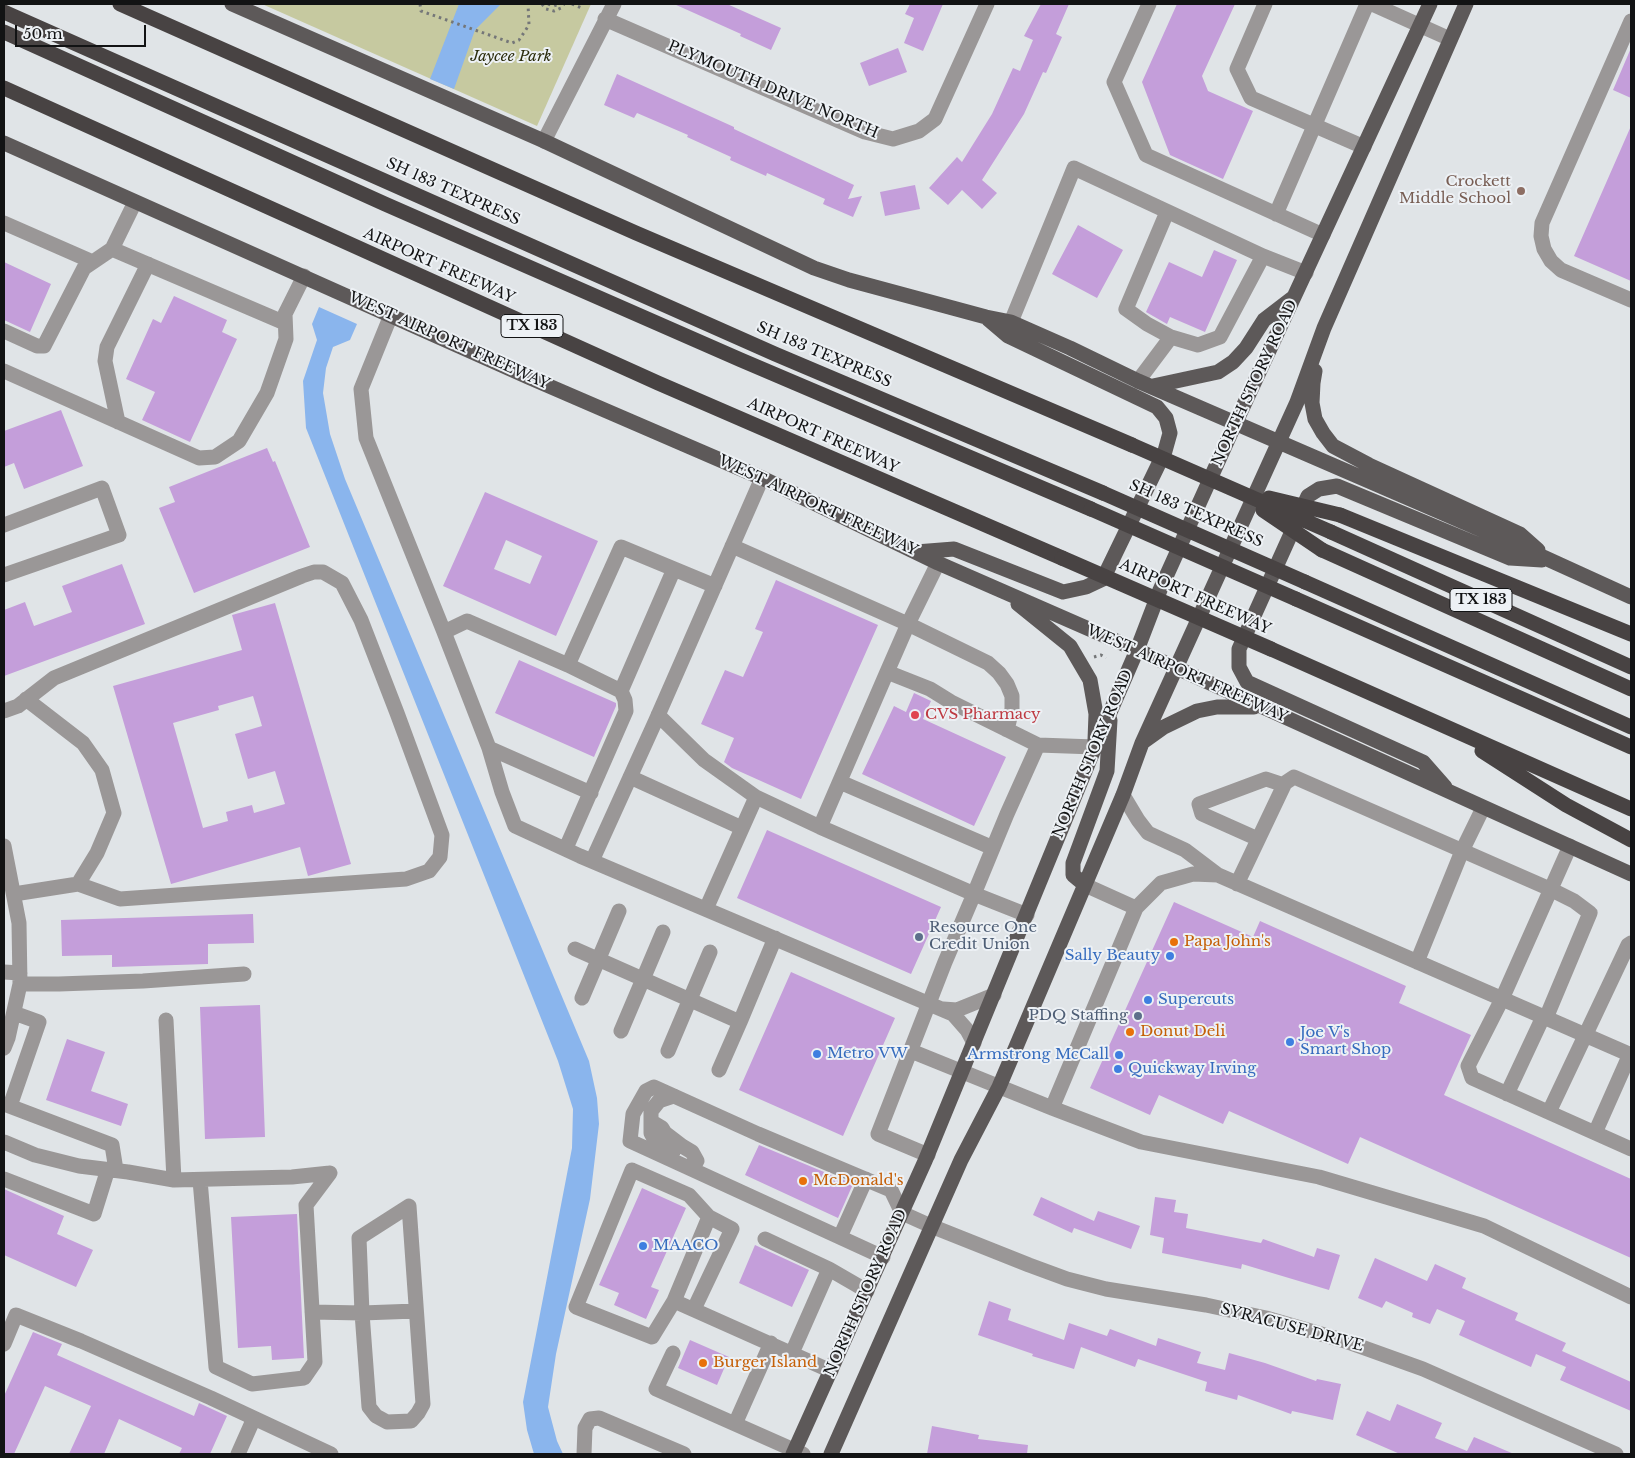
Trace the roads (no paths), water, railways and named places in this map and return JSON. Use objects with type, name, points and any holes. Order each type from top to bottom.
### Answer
[{"type":"highway","name":"TX 183","points":[[120,4],[636,233],[1231,488],[1631,667]]},
{"type":"highway","name":"SH 183 TEXPRESS","points":[[4,12],[775,354],[1103,493],[1631,727]]},
{"type":"highway","points":[[4,32],[367,196],[686,336],[1092,509],[1631,747]]},
{"type":"highway","name":"AIRPORT FREEWAY","points":[[4,88],[658,383],[1271,649],[1631,809]]},
{"type":"highway","points":[[1231,488],[1340,515],[1631,634]]},
{"type":"highway","points":[[1231,488],[1322,550],[1631,689]]},
{"type":"highway","points":[[1441,724],[1566,805],[1631,840]]},
{"type":"main road","points":[[232,4],[544,141],[814,268],[849,280],[986,317],[1012,322],[1138,381],[1631,598]]},
{"type":"main road","name":"NORTH STORY ROAD","points":[[797,1453],[831,1371],[928,1154],[1095,747],[1137,650],[1160,590],[1430,4]]},
{"type":"main road","points":[[831,1454],[961,1160],[999,1087],[1124,795],[1142,743],[1297,402],[1324,328],[1466,4]]},
{"type":"main road","name":"WEST AIRPORT FREEWAY","points":[[4,143],[762,478],[938,563],[1137,650],[1631,874]]},
{"type":"main road","points":[[1153,386],[1218,372],[1233,362],[1246,348],[1264,320],[1295,296]]},
{"type":"main road","points":[[915,552],[954,550],[1063,592],[1086,587],[1103,580],[1165,451],[1170,433],[1166,418],[1157,407],[1008,336],[986,317]]},
{"type":"main road","points":[[1324,328],[1312,383],[1312,403],[1323,433],[1333,446],[1369,465],[1520,534],[1550,561]]},
{"type":"main road","points":[[1449,792],[1423,762],[1247,682],[1239,667],[1239,649],[1308,496],[1319,489],[1337,486],[1510,558],[1550,561]]},
{"type":"main road","points":[[1003,592],[1070,646],[1090,680],[1096,714],[1095,747]]},
{"type":"main road","points":[[1142,743],[1164,727],[1197,711],[1217,707],[1260,707]]},
{"type":"main road","points":[[1085,885],[1073,875],[1073,863],[1107,771],[1111,711]]},
{"type":"street","points":[[544,141],[604,19],[614,4]]},
{"type":"street","name":"PLYMOUTH DRIVE NORTH","points":[[604,19],[865,132],[893,139],[919,131],[935,120],[987,4]]},
{"type":"street","points":[[1149,4],[1114,82],[1146,155],[1323,235]]},
{"type":"street","points":[[1265,4],[1237,69],[1251,98],[1364,147]]},
{"type":"street","points":[[1276,214],[1367,4]]},
{"type":"street","points":[[1372,4],[1450,39]]},
{"type":"street","points":[[1631,21],[1542,223],[1541,236],[1544,249],[1551,261],[1561,270],[1631,300]]},
{"type":"street","points":[[1012,322],[1074,168],[1262,256],[1306,274]]},
{"type":"street","points":[[4,331],[37,346],[44,346],[84,268],[112,249],[135,202]]},
{"type":"street","points":[[1167,212],[1126,308],[1147,324],[1172,337],[1198,345],[1220,337],[1262,256]]},
{"type":"street","points":[[4,223],[93,262]]},
{"type":"street","points":[[112,249],[285,323]]},
{"type":"street","points":[[118,422],[105,361],[108,347],[148,264]]},
{"type":"street","points":[[4,371],[199,458],[215,457],[239,440],[267,393],[286,339],[285,314],[304,276]]},
{"type":"street","points":[[391,315],[361,389],[366,438],[489,748],[502,792],[515,826],[592,861],[941,1009],[968,1030],[974,1043]]},
{"type":"street","points":[[1138,381],[1172,337]]},
{"type":"street","points":[[592,861],[762,478]]},
{"type":"street","points":[[4,525],[102,488],[119,535],[4,575]]},
{"type":"street","points":[[568,665],[621,546],[715,586]]},
{"type":"street","points":[[732,546],[908,624],[988,663],[999,673],[1007,684],[1012,696],[1012,709],[1007,730]]},
{"type":"street","points":[[820,828],[908,624],[938,563]]},
{"type":"street","points":[[621,691],[674,569]]},
{"type":"street","points":[[4,711],[18,706],[54,678],[302,576],[314,572],[323,572],[342,583],[360,620],[442,835],[440,857],[429,871],[406,879],[120,899],[78,884],[14,894]]},
{"type":"street","points":[[444,632],[467,621],[568,665],[621,691],[625,700],[626,712],[566,848]]},
{"type":"street","points":[[887,672],[930,689],[951,702],[1038,745],[1095,747]]},
{"type":"street","points":[[26,699],[82,743],[102,770],[112,804],[114,813],[96,853],[78,884]]},
{"type":"street","points":[[658,715],[704,760],[756,797],[820,828],[1027,915]]},
{"type":"street","points":[[928,1154],[878,1134],[911,1051],[941,1009],[945,962],[1038,745]]},
{"type":"street","points":[[489,748],[591,793]]},
{"type":"street","points":[[630,777],[742,828]]},
{"type":"street","points":[[1237,884],[1284,785],[1294,777],[1574,901],[1590,914],[1545,1017],[1507,1094]]},
{"type":"street","points":[[1258,839],[1202,814],[1199,804],[1266,779],[1284,785]]},
{"type":"street","points":[[840,782],[993,848]]},
{"type":"street","points":[[1124,795],[1148,834],[1185,850],[1218,875],[1630,1054],[1595,1133]]},
{"type":"street","points":[[706,909],[756,797]]},
{"type":"street","points":[[1417,962],[1462,851],[1483,808]]},
{"type":"street","points":[[4,846],[19,924],[20,979],[14,1013],[4,1045]]},
{"type":"street","points":[[1570,846],[1502,999],[1468,1066],[1472,1078],[1631,1149]]},
{"type":"street","points":[[1052,1108],[1136,908],[1161,883],[1193,874],[1218,875]]},
{"type":"street","points":[[1085,885],[1136,908]]},
{"type":"street","points":[[582,998],[619,912]]},
{"type":"street","points":[[621,1031],[663,932]]},
{"type":"street","points":[[719,1070],[775,938]]},
{"type":"street","points":[[1550,1112],[1628,945],[1631,943]]},
{"type":"street","points":[[575,949],[740,1022]]},
{"type":"street","points":[[668,1051],[710,952]]},
{"type":"street","points":[[4,972],[20,979],[115,982],[244,974]]},
{"type":"street","points":[[941,1009],[957,1010],[994,995]]},
{"type":"street","points":[[4,1180],[94,1214],[112,1170],[112,1145],[7,1105],[39,1022],[14,1013]]},
{"type":"street","points":[[166,1020],[174,1180]]},
{"type":"street","points":[[911,1051],[1141,1142],[1319,1177],[1484,1226],[1631,1297]]},
{"type":"street","points":[[883,1257],[630,1141],[633,1114],[646,1091],[654,1087],[891,1190],[902,1213]]},
{"type":"street","points":[[674,1096],[659,1101],[651,1111],[652,1133],[656,1142],[663,1148],[687,1159],[697,1161],[764,1195],[802,1219]]},
{"type":"street","points":[[5,1145],[79,1166],[174,1180],[292,1177],[330,1173],[306,1205],[315,1362],[304,1378],[252,1384],[216,1367],[200,1180]]},
{"type":"street","points":[[694,1309],[732,1229],[709,1217],[689,1195],[632,1170],[576,1307],[652,1337],[674,1301],[709,1217]]},
{"type":"street","points":[[840,1237],[866,1179]]},
{"type":"street","points":[[408,1206],[423,1404],[411,1421],[387,1422],[376,1416],[369,1407],[362,1313],[359,1238],[408,1206]]},
{"type":"street","name":"SYRACUSE DRIVE","points":[[902,1213],[1029,1266],[1067,1279],[1106,1290],[1206,1305],[1266,1318],[1345,1341],[1423,1369],[1616,1454]]},
{"type":"street","points":[[765,1239],[829,1269],[867,1291]]},
{"type":"street","points":[[792,1353],[829,1269]]},
{"type":"street","points":[[674,1301],[831,1371]]},
{"type":"street","points":[[312,1312],[416,1311]]},
{"type":"street","points":[[4,1344],[16,1315],[81,1341],[331,1454]]},
{"type":"street","points":[[735,1424],[771,1343]]},
{"type":"street","points":[[673,1353],[656,1389],[797,1453]]},
{"type":"street","points":[[238,1454],[254,1418]]},
{"type":"street","points":[[584,1454],[582,1451],[585,1428],[590,1419],[599,1418],[684,1454]]},
{"type":"water","points":[[459,4],[501,4],[475,30],[454,89],[430,79]]},
{"type":"water","points":[[319,307],[357,324],[350,340],[333,347],[326,368],[323,393],[330,434],[345,479],[589,1061],[597,1098],[599,1124],[590,1199],[556,1354],[548,1407],[557,1441],[563,1454],[534,1454],[527,1430],[523,1402],[572,1148],[573,1109],[558,1061],[306,428],[303,381],[317,340],[312,324]]},
{"type":"place","name":"Crockett Middle School","points":[[1521,191]]},
{"type":"place","name":"CVS Pharmacy","points":[[915,715]]},
{"type":"place","name":"Resource One Credit Union","points":[[919,937]]},
{"type":"place","name":"Papa John's","points":[[1174,942]]},
{"type":"place","name":"Sally Beauty","points":[[1170,956]]},
{"type":"place","name":"Supercuts","points":[[1148,1000]]},
{"type":"place","name":"PDQ Staffing","points":[[1138,1016]]},
{"type":"place","name":"Donut Deli","points":[[1130,1032]]},
{"type":"place","name":"Joe V's Smart Shop","points":[[1290,1042]]},
{"type":"place","name":"Metro VW","points":[[817,1054]]},
{"type":"place","name":"Armstrong McCall","points":[[1119,1055]]},
{"type":"place","name":"Quickway Irving","points":[[1118,1069]]},
{"type":"place","name":"McDonald's","points":[[803,1181]]},
{"type":"place","name":"MAACO","points":[[643,1246]]},
{"type":"place","name":"Burger Island","points":[[703,1363]]},
{"type":"park label","name":"Jaycee Park","points":[[511,57]]}]
